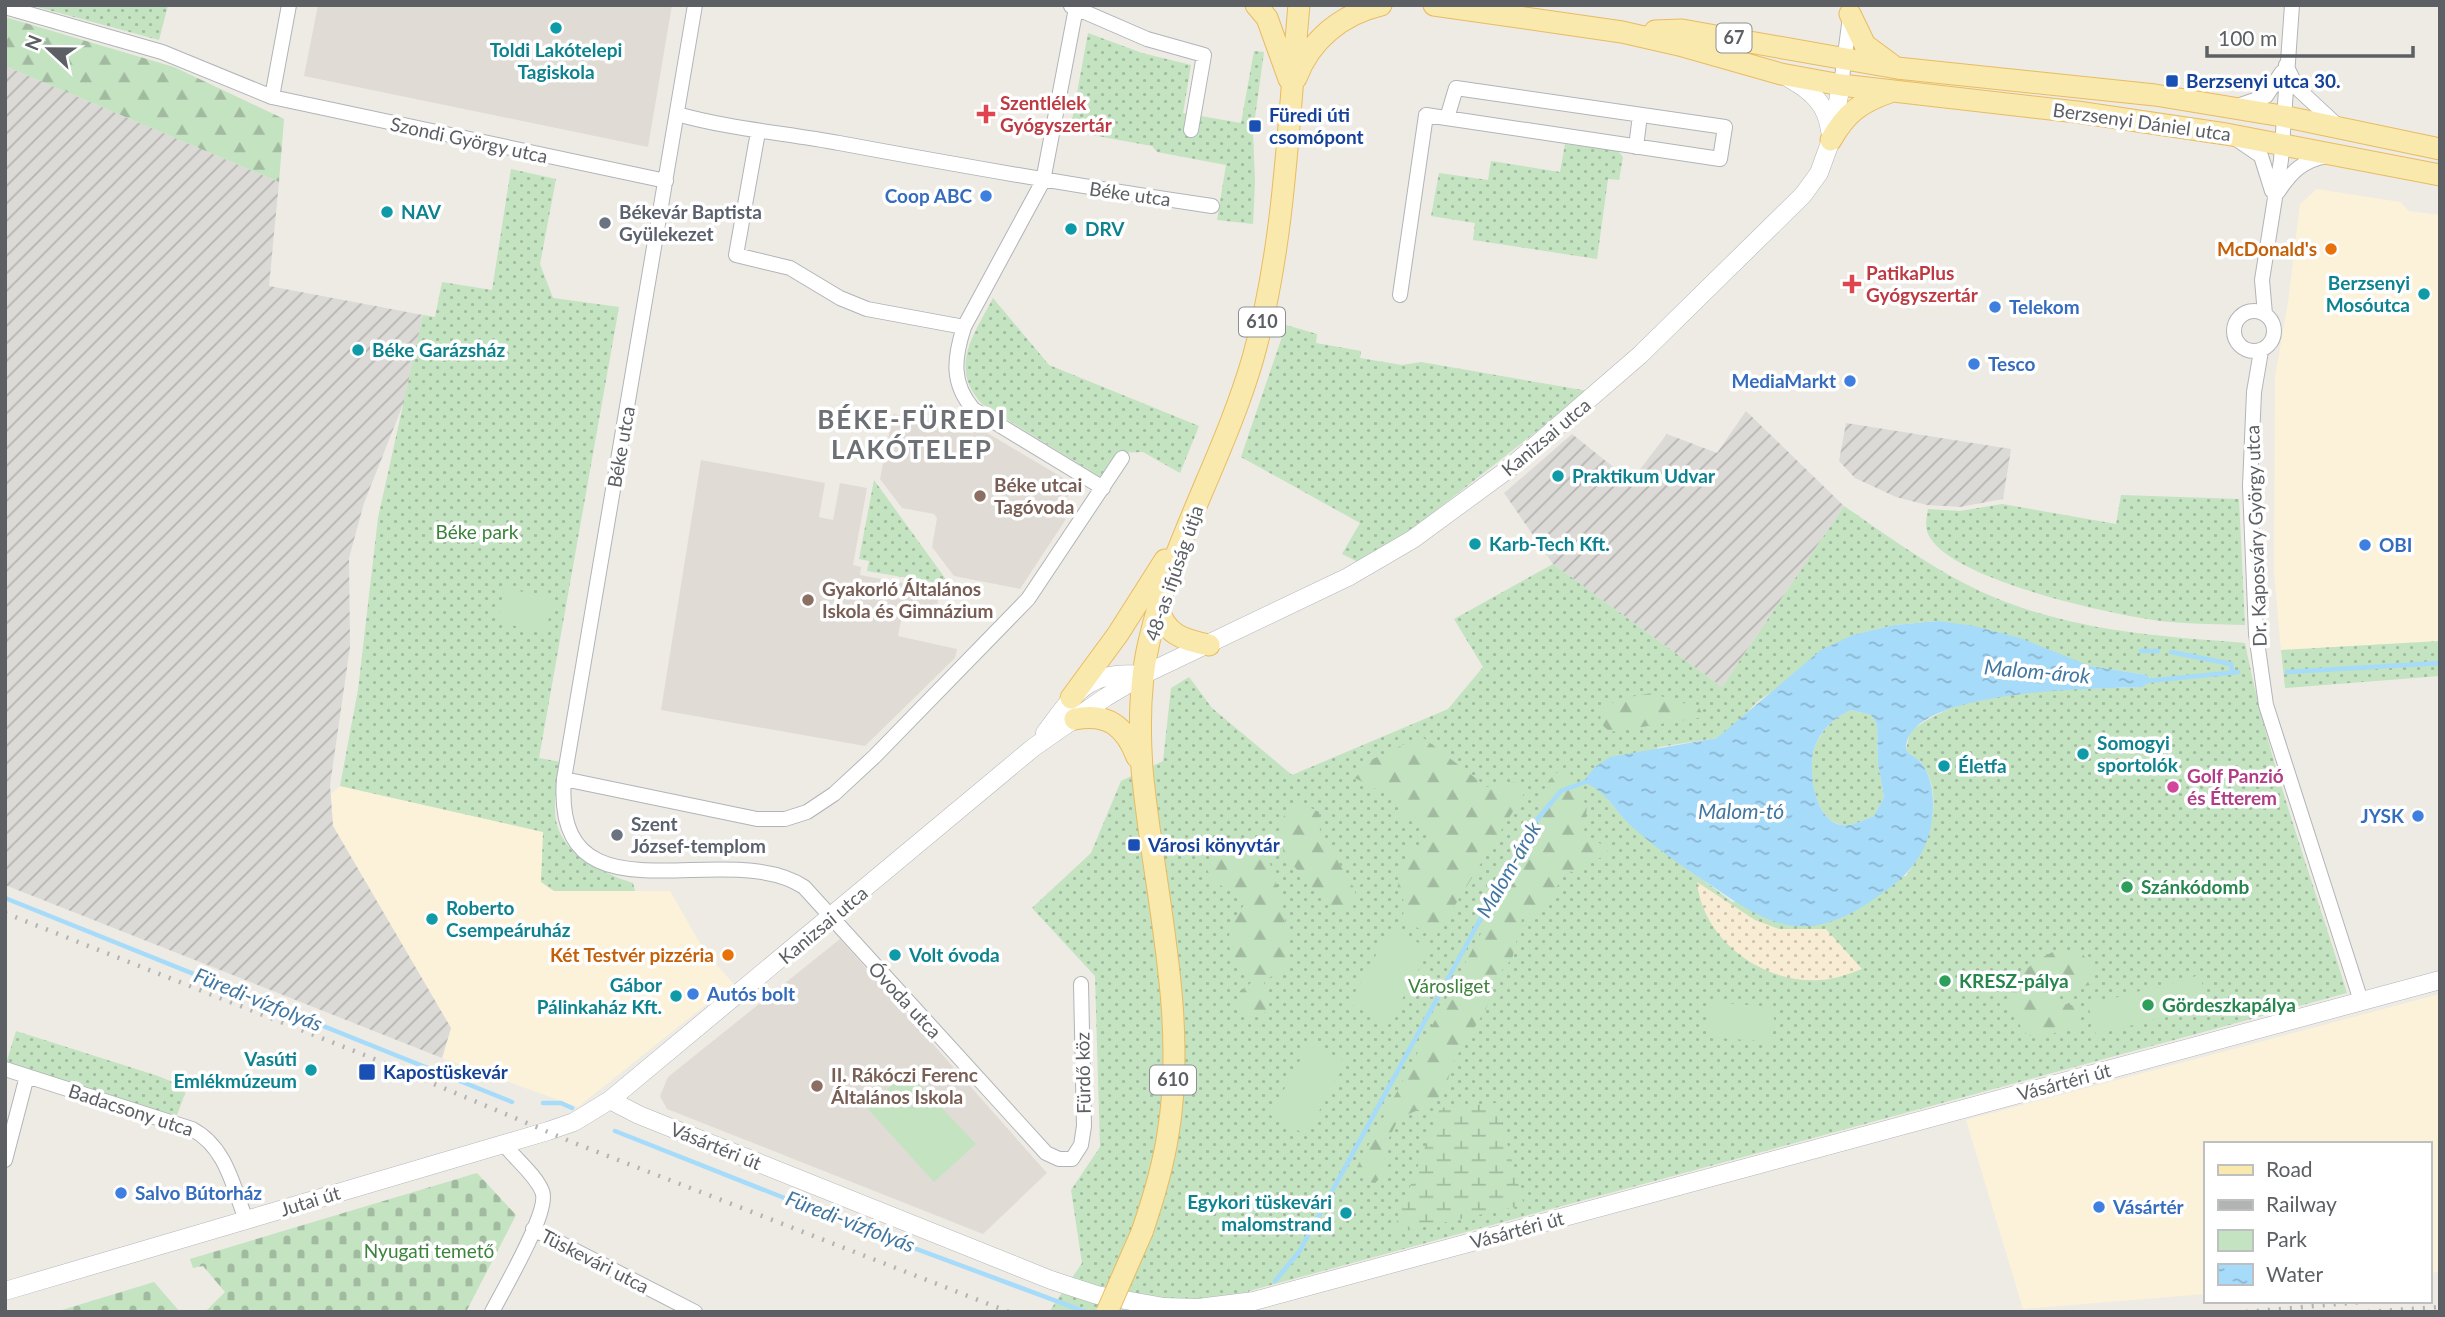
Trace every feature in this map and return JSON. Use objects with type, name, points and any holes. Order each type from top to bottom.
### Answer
[{"type":"main road","points":[[1256,5],[1267,18],[1292,90]]},
{"type":"main road","name":"610","points":[[1292,90],[1299,5]]},
{"type":"main road","points":[[1292,90],[1302,64],[1332,27],[1360,10],[1381,5]]},
{"type":"main road","name":"67","points":[[1434,5],[1622,32],[1781,74],[1841,85]]},
{"type":"main road","points":[[1850,10],[1865,45],[1897,68]]},
{"type":"main road","name":"67","points":[[1622,32],[1682,30],[1844,60]]},
{"type":"main road","name":"Berzsenyi Dániel utca","points":[[1844,60],[2094,88],[2228,107],[2440,149]]},
{"type":"main road","name":"Berzsenyi Dániel utca","points":[[1841,85],[2077,112],[2226,134],[2440,175]]},
{"type":"main road","name":"48-as ifjúság útja","points":[[1107,1312],[1142,1231],[1159,1177],[1168,1133],[1173,1060],[1168,974],[1139,736],[1143,675],[1158,606],[1252,360],[1266,304],[1292,90]]},
{"type":"main road","points":[[1831,140],[1842,120],[1855,108],[1892,91]]},
{"type":"main road","points":[[1142,769],[1122,729],[1100,717],[1073,709],[1199,500]]},
{"type":"main road","points":[[1158,606],[1167,629],[1179,637],[1209,645]]},
{"type":"street","points":[[272,97],[289,5]]},
{"type":"street","name":"Béke utca","points":[[695,5],[562,803],[566,822],[577,843],[594,858],[615,869],[641,872],[736,867],[779,873],[804,887],[830,919]]},
{"type":"street","points":[[2258,313],[2281,144],[2292,5]]},
{"type":"street","name":"Szondi György utca","points":[[5,7],[162,51],[272,97],[514,151],[666,181]]},
{"type":"street","points":[[1103,488],[973,409],[962,396],[956,381],[958,346],[964,327],[1043,181],[1073,7],[1147,39],[1204,55],[1191,130]]},
{"type":"street","points":[[1841,85],[1850,10]]},
{"type":"street","points":[[2228,107],[2259,101],[2266,96],[2286,64]]},
{"type":"street","points":[[2286,64],[2297,88],[2342,129]]},
{"type":"street","points":[[1781,74],[1819,99],[1828,117],[1831,140]]},
{"type":"street","name":"Kanizsai utca","points":[[610,1100],[1034,747],[1073,709],[1094,680],[1109,673],[1143,675],[1348,577],[1393,551],[1507,470],[1575,414],[1736,264],[1803,195],[1819,173],[1831,140],[1841,85]]},
{"type":"street","points":[[1400,295],[1426,115],[1720,159],[1725,127],[1456,88],[1447,117]]},
{"type":"street","name":"Béke utca","points":[[677,114],[719,126],[835,142],[1043,181],[1212,206]]},
{"type":"street","points":[[1636,147],[1640,115]]},
{"type":"street","points":[[758,132],[736,256],[790,268],[840,298],[867,309],[964,327]]},
{"type":"street","points":[[2226,134],[2261,156],[2268,169],[2274,199]]},
{"type":"street","points":[[2274,199],[2291,174],[2302,164],[2337,154]]},
{"type":"street","points":[[2258,313],[2273,323],[2275,333],[2269,346],[2254,351],[2238,344],[2234,328],[2239,318],[2258,313]]},
{"type":"street","name":"Dr. Kaposváry György utca","points":[[2254,351],[2250,486],[2256,634],[2266,705],[2361,1001]]},
{"type":"street","points":[[564,779],[757,819],[785,819],[807,812],[834,794],[875,756],[990,642],[1028,599],[1122,458]]},
{"type":"street","name":"Óvoda utca","points":[[830,919],[1046,1153],[1059,1159],[1072,1159]]},
{"type":"street","name":"Vásártéri út","points":[[610,1100],[665,1126],[1051,1280],[1134,1304],[1198,1308],[1254,1301],[2440,979]]},
{"type":"street","name":"Fürdő köz","points":[[1072,1159],[1081,1145],[1084,1126],[1081,984]]},
{"type":"street","name":"Badacsony utca","points":[[5,1069],[192,1129],[208,1137],[221,1154],[246,1220]]},
{"type":"street","points":[[5,1160],[27,1076]]},
{"type":"street","name":"Jutai út","points":[[5,1291],[574,1122],[610,1100]]},
{"type":"street","points":[[492,1312],[543,1204],[542,1189],[504,1144]]},
{"type":"street","name":"Tüskevári utca","points":[[533,1229],[695,1312]]},
{"type":"shaded area","points":[[318,5],[672,5],[648,147],[304,76]]},
{"type":"shaded area","points":[[5,66],[279,182],[269,286],[423,315],[404,402],[364,503],[349,558],[350,647],[330,785],[333,826],[451,1028],[442,1058],[5,885]]},
{"type":"shaded area","points":[[2317,189],[2400,202],[2409,211],[2440,215],[2440,641],[2281,650],[2274,572],[2275,377],[2288,302],[2300,204]]},
{"type":"shaded area","points":[[1746,411],[1844,506],[1722,687],[1553,564],[1504,493],[1572,434],[1631,481],[1667,434],[1717,453]]},
{"type":"shaded area","name":"Béke utcai Tagóvoda","points":[[893,414],[984,431],[1075,485],[1057,514],[1066,519],[1020,589],[954,576],[932,547],[937,518],[934,514],[902,508],[880,479]]},
{"type":"shaded area","points":[[1846,423],[2011,449],[2003,499],[1960,507],[1927,505],[1896,497],[1855,478],[1839,461]]},
{"type":"shaded area","name":"Gyakorló Általános Iskola és Gimnázium","points":[[701,460],[825,483],[819,517],[833,520],[840,483],[867,488],[853,565],[861,567],[860,575],[940,590],[935,616],[903,611],[898,636],[957,649],[955,658],[865,746],[661,710]]},
{"type":"shaded area","points":[[340,786],[544,832],[541,882],[554,891],[670,891],[705,952],[733,983],[578,1107],[442,1058],[451,1028],[333,826],[331,794]]},
{"type":"shaded area","name":"II. Rákóczi Ferenc Általános Iskola","points":[[840,939],[1047,1173],[983,1234],[667,1109],[660,1096],[668,1077]]},
{"type":"shaded area","name":"Vásártér","points":[[2440,994],[2440,1271],[2431,1273],[2431,1142],[2204,1142],[2204,1294],[2023,1309],[1966,1120]]},
{"type":"green space","points":[[30,5],[168,5],[159,40]]},
{"type":"green space","points":[[5,17],[174,67],[284,119],[279,182],[5,66]]},
{"type":"green space","points":[[1088,33],[1142,53],[1191,65],[1183,113],[1241,123],[1254,51],[1264,52],[1253,132],[1253,224],[1217,220],[1226,165],[1157,152],[1152,146],[1070,131]]},
{"type":"green space","points":[[1565,144],[1618,151],[1623,157],[1619,180],[1608,179],[1597,259],[1473,240],[1475,223],[1431,216],[1439,173],[1488,180],[1491,161],[1560,172]]},
{"type":"green space","name":"Béke park","points":[[511,169],[556,179],[540,264],[553,298],[619,307],[539,758],[561,762],[555,810],[557,825],[563,838],[571,849],[594,866],[633,883],[635,891],[554,891],[541,882],[543,832],[340,786],[358,690],[378,518],[423,315],[435,317],[442,282],[492,290]]},
{"type":"green space","points":[[993,298],[1049,365],[1199,426],[1180,473],[1143,452],[1116,453],[1100,477],[982,404],[972,390],[966,364],[972,338]]},
{"type":"green space","points":[[1286,325],[1317,334],[1316,343],[1361,351],[1360,358],[1402,365],[1421,362],[1588,391],[1406,534],[1360,563],[1342,554],[1360,523],[1241,457]]},
{"type":"green space","points":[[874,480],[950,585],[867,571],[869,561],[859,559]]},
{"type":"green space","points":[[2121,495],[2239,499],[2245,625],[2147,619],[2042,595],[2006,583],[1947,555],[1931,539],[1926,528],[1928,509],[1960,511],[2002,504],[2116,524]]},
{"type":"green space","name":"Városliget","points":[[1844,506],[1947,574],[2014,605],[2099,627],[2245,643],[2278,775],[2347,993],[1249,1291],[1249,1312],[1049,1312],[1082,1263],[1071,1190],[1100,1147],[1095,976],[1032,908],[1091,853],[1121,781],[1163,761],[1171,688],[1189,677],[1212,708],[1292,775],[1448,709],[1483,667],[1454,619],[1553,564],[1722,687]],"holes":[[[1938,621],[2090,666],[2147,675],[2141,687],[2021,692],[1991,697],[1962,704],[1935,716],[1910,732],[1906,750],[1921,763],[1930,778],[1933,808],[1927,838],[1906,876],[1732,902],[1627,822],[1598,788],[1659,747],[1717,738],[1730,730],[1757,702],[1854,635],[1894,625]]]},
{"type":"green space","points":[[504,588],[553,598],[546,631],[497,623]]},
{"type":"green space","points":[[2440,641],[2440,676],[2285,688],[2281,650]]},
{"type":"green space","points":[[1651,693],[1699,708],[1704,717],[1610,732],[1600,723],[1601,710],[1619,699]]},
{"type":"green space","points":[[1851,710],[1871,715],[1877,724],[1878,764],[1884,797],[1874,816],[1854,824],[1842,825],[1825,815],[1819,805],[1813,782],[1812,758],[1824,731],[1833,721]]},
{"type":"green space","points":[[1421,736],[1487,787],[1514,782],[1525,792],[1436,936],[1402,921],[1405,903],[1397,889],[1409,845],[1427,846],[1431,832],[1401,816],[1395,799],[1355,778],[1371,760]]},
{"type":"green space","points":[[1567,767],[1587,807],[1584,831],[1594,841],[1609,847],[1606,856],[1591,861],[1580,873],[1566,871],[1545,908],[1522,919],[1512,959],[1497,976],[1486,1009],[1452,1064],[1447,1084],[1435,1103],[1399,1118],[1382,1152],[1388,1170],[1375,1183],[1364,1181],[1357,1167],[1539,824],[1542,797],[1547,783]]},
{"type":"green space","points":[[1299,802],[1319,812],[1320,831],[1354,888],[1357,899],[1348,911],[1331,909],[1286,857],[1279,838],[1285,811]]},
{"type":"green space","points":[[1234,841],[1268,858],[1281,899],[1288,940],[1288,968],[1263,981],[1270,994],[1268,1011],[1251,1018],[1238,1010],[1240,991],[1256,979],[1238,964],[1227,943],[1232,925],[1246,901],[1212,880],[1205,865],[1219,847]]},
{"type":"green space","points":[[1391,928],[1430,949],[1388,1025],[1349,1003]]},
{"type":"green space","points":[[2058,949],[2082,953],[2096,973],[2091,985],[2061,989],[2056,1000],[2083,1010],[2079,1026],[2041,1037],[2027,1035],[2012,1011],[2012,990],[2031,965]]},
{"type":"green space","name":"Gördeszkapálya","points":[[2200,975],[2208,1005],[2096,1035],[2088,1005]]},
{"type":"green space","points":[[1708,1002],[1775,1007],[1772,1042],[1706,1037]]},
{"type":"green space","points":[[16,1031],[158,1076],[187,1088],[174,1123],[5,1067]]},
{"type":"green space","points":[[1310,1042],[1346,1062],[1306,1135],[1270,1115]]},
{"type":"green space","points":[[907,1071],[976,1144],[934,1182],[867,1108]]},
{"type":"green space","points":[[1496,1103],[1524,1205],[1392,1234],[1440,1108]]},
{"type":"green space","name":"Nyugati temető","points":[[477,1173],[516,1215],[466,1312],[205,1312],[225,1292],[203,1266],[193,1268],[190,1259]]},
{"type":"green space","points":[[154,1282],[180,1312],[54,1312],[62,1310]]},
{"type":"sand","points":[[1697,882],[1755,920],[1779,929],[1826,929],[1862,969],[1821,980],[1778,975],[1758,966],[1740,955],[1711,923]]},
{"type":"water","name":"Malom-tó","points":[[1938,621],[1974,626],[2020,638],[2090,666],[2147,675],[2151,681],[2142,687],[2047,691],[1968,703],[1936,714],[1914,730],[1906,750],[1927,771],[1933,799],[1930,829],[1924,849],[1903,877],[1885,891],[1842,918],[1820,924],[1800,926],[1782,923],[1745,908],[1657,847],[1629,824],[1603,795],[1583,782],[1595,767],[1610,757],[1717,738],[1821,650],[1853,635],[1894,625]],"holes":[[[1851,710],[1871,715],[1877,724],[1878,764],[1884,797],[1874,816],[1854,824],[1842,825],[1833,821],[1819,805],[1813,781],[1814,749],[1824,730],[1845,713]]]},
{"type":"waterway","points":[[2141,651],[2158,651]]},
{"type":"waterway","points":[[2171,652],[2231,664],[2232,672]]},
{"type":"waterway","name":"Malom-árok","points":[[2287,672],[2440,663]]},
{"type":"waterway","name":"Malom-árok","points":[[2147,681],[2238,672]]},
{"type":"waterway","name":"Malom-árok","points":[[1275,1281],[1299,1252],[1530,828],[1561,791],[1588,781]]},
{"type":"waterway","name":"Füredi-vízfolyás","points":[[5,898],[512,1102]]},
{"type":"waterway","name":"Füredi-vízfolyás","points":[[543,1103],[561,1103],[572,1108]]},
{"type":"waterway","name":"Füredi-vízfolyás","points":[[615,1131],[860,1228],[1086,1312]]},
{"type":"railway","points":[[5,913],[372,1058],[572,1142],[1009,1312]]},
{"type":"railway","points":[[2431,1296],[2440,1296]]},
{"type":"railway","points":[[2246,1312],[2349,1303]]},
{"type":"railway","points":[[2368,1312],[2440,1307]]},
{"type":"place","name":"Toldi Lakótelepi Tagiskola","points":[[556,28]]},
{"type":"place","name":"Berzsenyi utca 30.","points":[[2172,81]]},
{"type":"place","name":"Szentlélek Gyógyszertár","points":[[986,114]]},
{"type":"place","name":"Füredi úti csomópont","points":[[1255,126]]},
{"type":"place","name":"Coop ABC","points":[[986,196]]},
{"type":"place","name":"NAV","points":[[387,212]]},
{"type":"place","name":"Békevár Baptista Gyülekezet","points":[[605,223]]},
{"type":"place","name":"DRV","points":[[1071,229]]},
{"type":"place","name":"McDonald's","points":[[2331,249]]},
{"type":"place","name":"PatikaPlus Gyógyszertár","points":[[1852,284]]},
{"type":"place","name":"Berzsenyi Mosóutca","points":[[2424,294]]},
{"type":"place","name":"Telekom","points":[[1995,307]]},
{"type":"place","name":"Béke Garázsház","points":[[358,350]]},
{"type":"place","name":"Tesco","points":[[1974,364]]},
{"type":"place","name":"MediaMarkt","points":[[1850,381]]},
{"type":"place","name":"Praktikum Udvar","points":[[1558,476]]},
{"type":"place","name":"Béke utcai Tagóvoda","points":[[980,496]]},
{"type":"place","name":"Karb-Tech Kft.","points":[[1475,544]]},
{"type":"place","name":"OBI","points":[[2365,545]]},
{"type":"place","name":"Gyakorló Általános Iskola és Gimnázium","points":[[808,600]]},
{"type":"place","name":"Somogyi sportolók","points":[[2083,754]]},
{"type":"place","name":"Életfa","points":[[1944,766]]},
{"type":"place","name":"Golf Panzió és Étterem","points":[[2173,787]]},
{"type":"place","name":"JYSK","points":[[2418,816]]},
{"type":"place","name":"Szent József-templom","points":[[617,835]]},
{"type":"place","name":"Városi könyvtár","points":[[1134,845]]},
{"type":"place","name":"Szánkódomb","points":[[2127,887]]},
{"type":"place","name":"Roberto Csempeáruház","points":[[432,919]]},
{"type":"place","name":"Két Testvér pizzéria","points":[[728,955]]},
{"type":"place","name":"Volt óvoda","points":[[895,955]]},
{"type":"place","name":"KRESZ-pálya","points":[[1945,981]]},
{"type":"place","name":"Autós bolt","points":[[693,994]]},
{"type":"place","name":"Gábor Pálinkaház Kft.","points":[[676,996]]},
{"type":"place","name":"Gördeszkapálya","points":[[2148,1005]]},
{"type":"place","name":"Vasúti Emlékmúzeum","points":[[311,1070]]},
{"type":"place","name":"Kapostüskevár","points":[[367,1072]]},
{"type":"place","name":"II. Rákóczi Ferenc Általános Iskola","points":[[817,1086]]},
{"type":"place","name":"Salvo Bútorház","points":[[121,1193]]},
{"type":"place","name":"Vásártér","points":[[2099,1207]]},
{"type":"place","name":"Egykori tüskevári malomstrand","points":[[1346,1213]]},
{"type":"district","name":"BÉKE-FÜREDI LAKÓTELEP","points":[[912,435]]}]
